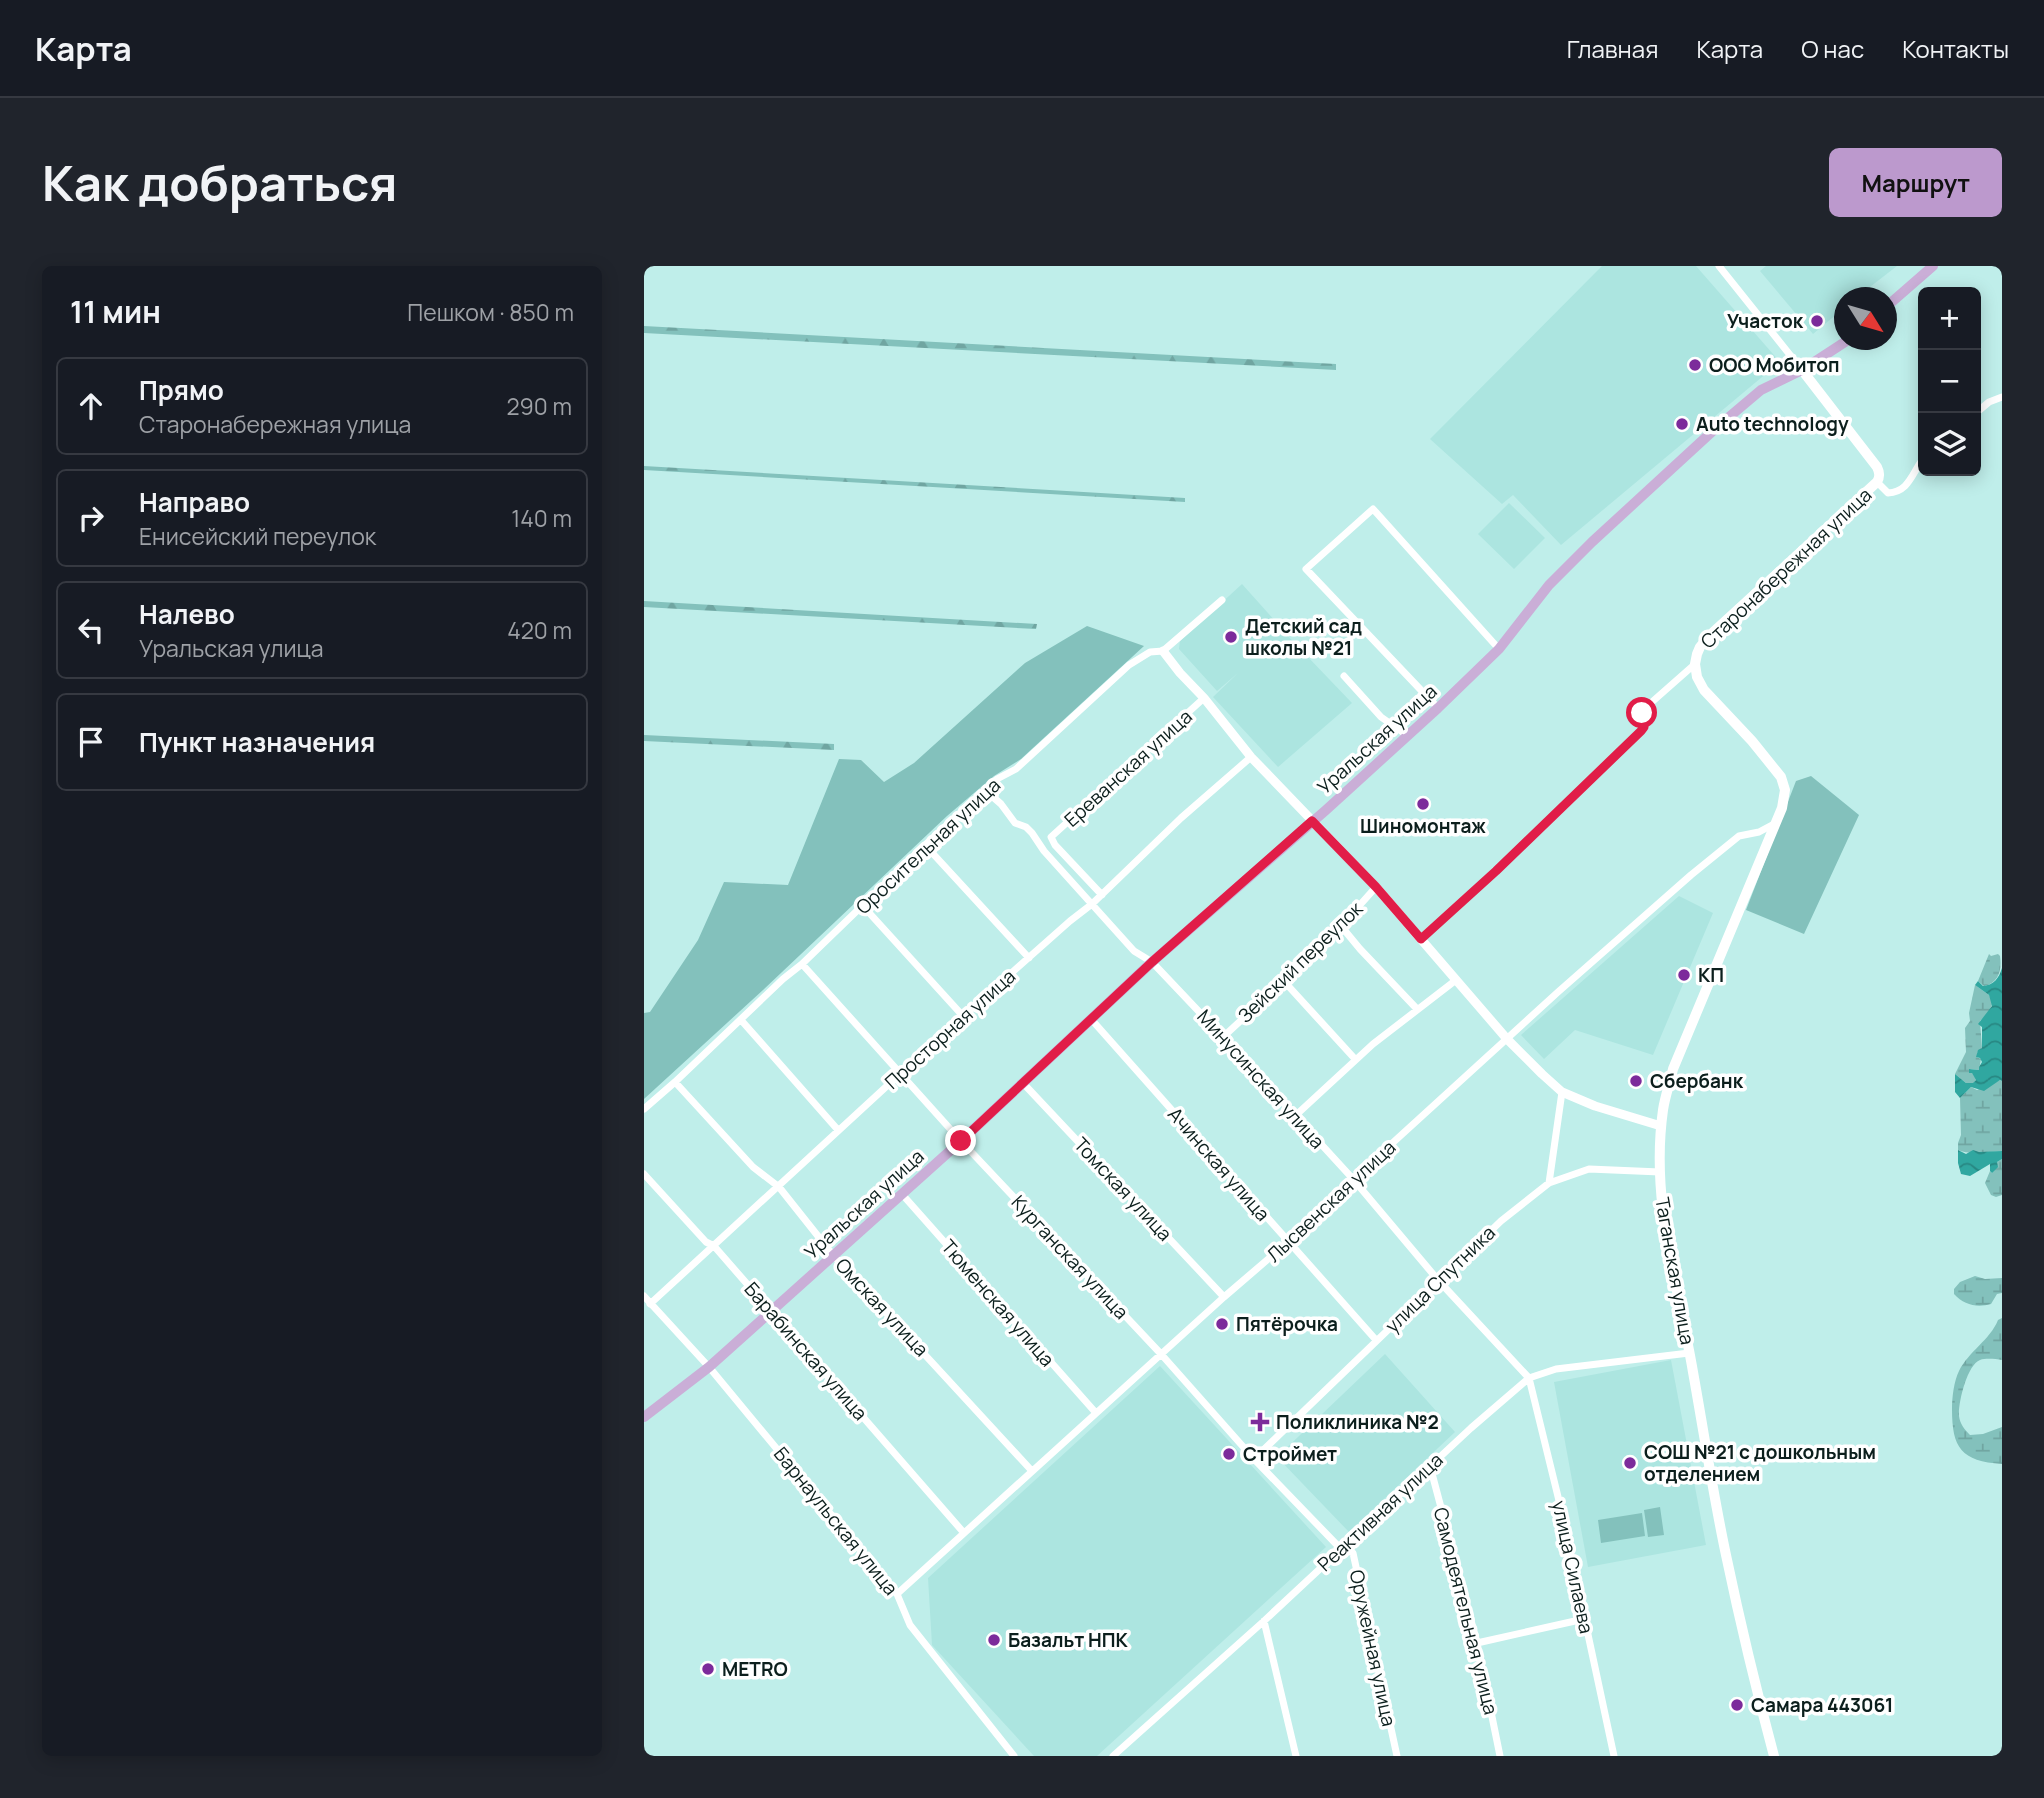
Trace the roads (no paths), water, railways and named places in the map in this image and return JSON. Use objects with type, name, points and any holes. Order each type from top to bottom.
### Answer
[{"type":"main road","points":[[1897,297],[1933,266]]},
{"type":"main road","name":"Уральская улица","points":[[644,1418],[709,1367],[961,1141],[1152,962],[1408,736],[1499,649],[1549,585],[1660,478],[1761,390],[1802,370],[1834,349]]},
{"type":"main road","points":[[1802,370],[1878,467],[1880,473],[1877,482]]},
{"type":"main road","name":"Старонабережная улица","points":[[1695,664],[1700,647],[1708,637],[1877,482]]},
{"type":"main road","name":"Таганская улица","points":[[1695,664],[1696,677],[1704,690],[1752,741],[1781,777],[1785,790],[1782,808],[1673,1069],[1663,1108],[1660,1172],[1663,1224],[1725,1552],[1774,1756]]},
{"type":"street","points":[[1719,266],[1802,370]]},
{"type":"street","points":[[1981,409],[2002,397]]},
{"type":"street","name":"Старонабережная улица","points":[[1877,482],[1888,493],[1896,493],[1903,489],[1918,466]]},
{"type":"street","points":[[1438,708],[1306,569],[1373,509],[1499,649]]},
{"type":"street","name":"Оросительная улица","points":[[644,1109],[997,779],[1016,769],[1034,754],[1129,665],[1150,652],[1163,651],[1222,600]]},
{"type":"street","points":[[1163,651],[1205,698],[1251,757],[1376,887],[1507,1039],[1562,1092],[1595,1106],[1661,1126]]},
{"type":"street","name":"Старонабережная улица","points":[[1421,939],[1496,871],[1641,731],[1644,727],[1644,709],[1695,664]]},
{"type":"street","points":[[1343,676],[1381,717],[1408,736]]},
{"type":"street","name":"Ереванская улица","points":[[1102,895],[1055,845],[1051,837],[1205,698]]},
{"type":"street","name":"Просторная улица","points":[[650,1304],[963,1016],[1092,904],[1181,818],[1251,757]]},
{"type":"street","name":"Минусинская улица","points":[[985,790],[1016,822],[1026,827],[1044,851],[1134,950],[1152,962],[1223,1037],[1353,1179],[1438,1280],[1529,1378]]},
{"type":"street","name":"Лысвенская улица","points":[[897,1594],[1288,1242],[1558,992],[1728,844],[1739,836],[1759,832],[1774,824]]},
{"type":"street","points":[[925,845],[1029,958]]},
{"type":"street","name":"Зейский переулок","points":[[1223,1037],[1282,978],[1341,926],[1376,887]]},
{"type":"street","points":[[863,906],[963,1016]]},
{"type":"street","points":[[1341,926],[1360,950],[1417,1009]]},
{"type":"street","name":"Курганская улица","points":[[802,964],[961,1141],[1161,1354],[1254,1459],[1340,1548]]},
{"type":"street","points":[[1282,978],[1355,1059]]},
{"type":"street","points":[[1295,1116],[1355,1059],[1456,980]]},
{"type":"street","name":"Ачинская улица","points":[[1091,1019],[1376,1340]]},
{"type":"street","points":[[741,1020],[838,1130]]},
{"type":"street","name":"Омская улица","points":[[675,1082],[753,1167],[779,1187],[833,1255],[1032,1471]]},
{"type":"street","name":"Томская улица","points":[[1022,1082],[1224,1297]]},
{"type":"street","points":[[1549,1183],[1562,1092]]},
{"type":"street","name":"улица Спутника","points":[[1254,1459],[1501,1221],[1549,1183],[1589,1169],[1660,1172]]},
{"type":"street","name":"Барабинская улица","points":[[644,1174],[706,1242],[714,1246],[964,1533]]},
{"type":"street","name":"Тюменская улица","points":[[901,1194],[1096,1413]]},
{"type":"street","name":"Барнаульская улица","points":[[644,1296],[709,1367],[897,1594],[910,1625],[1014,1756]]},
{"type":"street","name":"Реактивная улица","points":[[1113,1756],[1529,1378],[1556,1369],[1689,1353]]},
{"type":"street","name":"улица Силаева","points":[[1529,1378],[1562,1513],[1614,1756]]},
{"type":"street","name":"Самодеятельная улица","points":[[1430,1466],[1477,1643],[1500,1756]]},
{"type":"street","name":"Оружейная улица","points":[[1340,1548],[1353,1553],[1397,1756]]},
{"type":"street","points":[[1477,1643],[1584,1619]]},
{"type":"street","points":[[1264,1620],[1296,1756]]},
{"type":"water","points":[[2002,968],[2002,1081],[1984,1091],[1971,1087],[1960,1098],[1955,1092],[1955,1074],[1966,1083],[1976,1080],[1972,1073],[1969,1073],[1969,1069],[1979,1070],[1982,1062],[1976,1057],[1978,1050],[1982,1048],[1982,1027],[1978,1024],[1992,1006],[1989,995],[1975,985],[1978,981],[1983,986],[1993,983]]},
{"type":"water","points":[[1958,1150],[1966,1154],[1973,1150],[2002,1151],[2002,1159],[1997,1162],[1998,1167],[1992,1173],[1990,1164],[1970,1176],[1961,1174]]},
{"type":"place","name":"Участок","points":[[1817,321]]},
{"type":"place","name":"ООО Мобитоп","points":[[1695,365]]},
{"type":"place","name":"Auto technology","points":[[1682,424]]},
{"type":"place","name":"Детский сад школы №21","points":[[1231,637]]},
{"type":"place","name":"Шиномонтаж","points":[[1423,804]]},
{"type":"place","name":"КП","points":[[1684,975]]},
{"type":"place","name":"Сбербанк","points":[[1636,1081]]},
{"type":"place","name":"Пятёрочка","points":[[1222,1324]]},
{"type":"place","name":"Поликлиника №2","points":[[1260,1422]]},
{"type":"place","name":"Строймет","points":[[1229,1454]]},
{"type":"place","name":"СОШ №21 с дошкольным отделением","points":[[1630,1463]]},
{"type":"place","name":"Базальт НПК","points":[[994,1640]]},
{"type":"place","name":"METRO","points":[[708,1669]]},
{"type":"place","name":"Самара 443061","points":[[1737,1705]]}]
